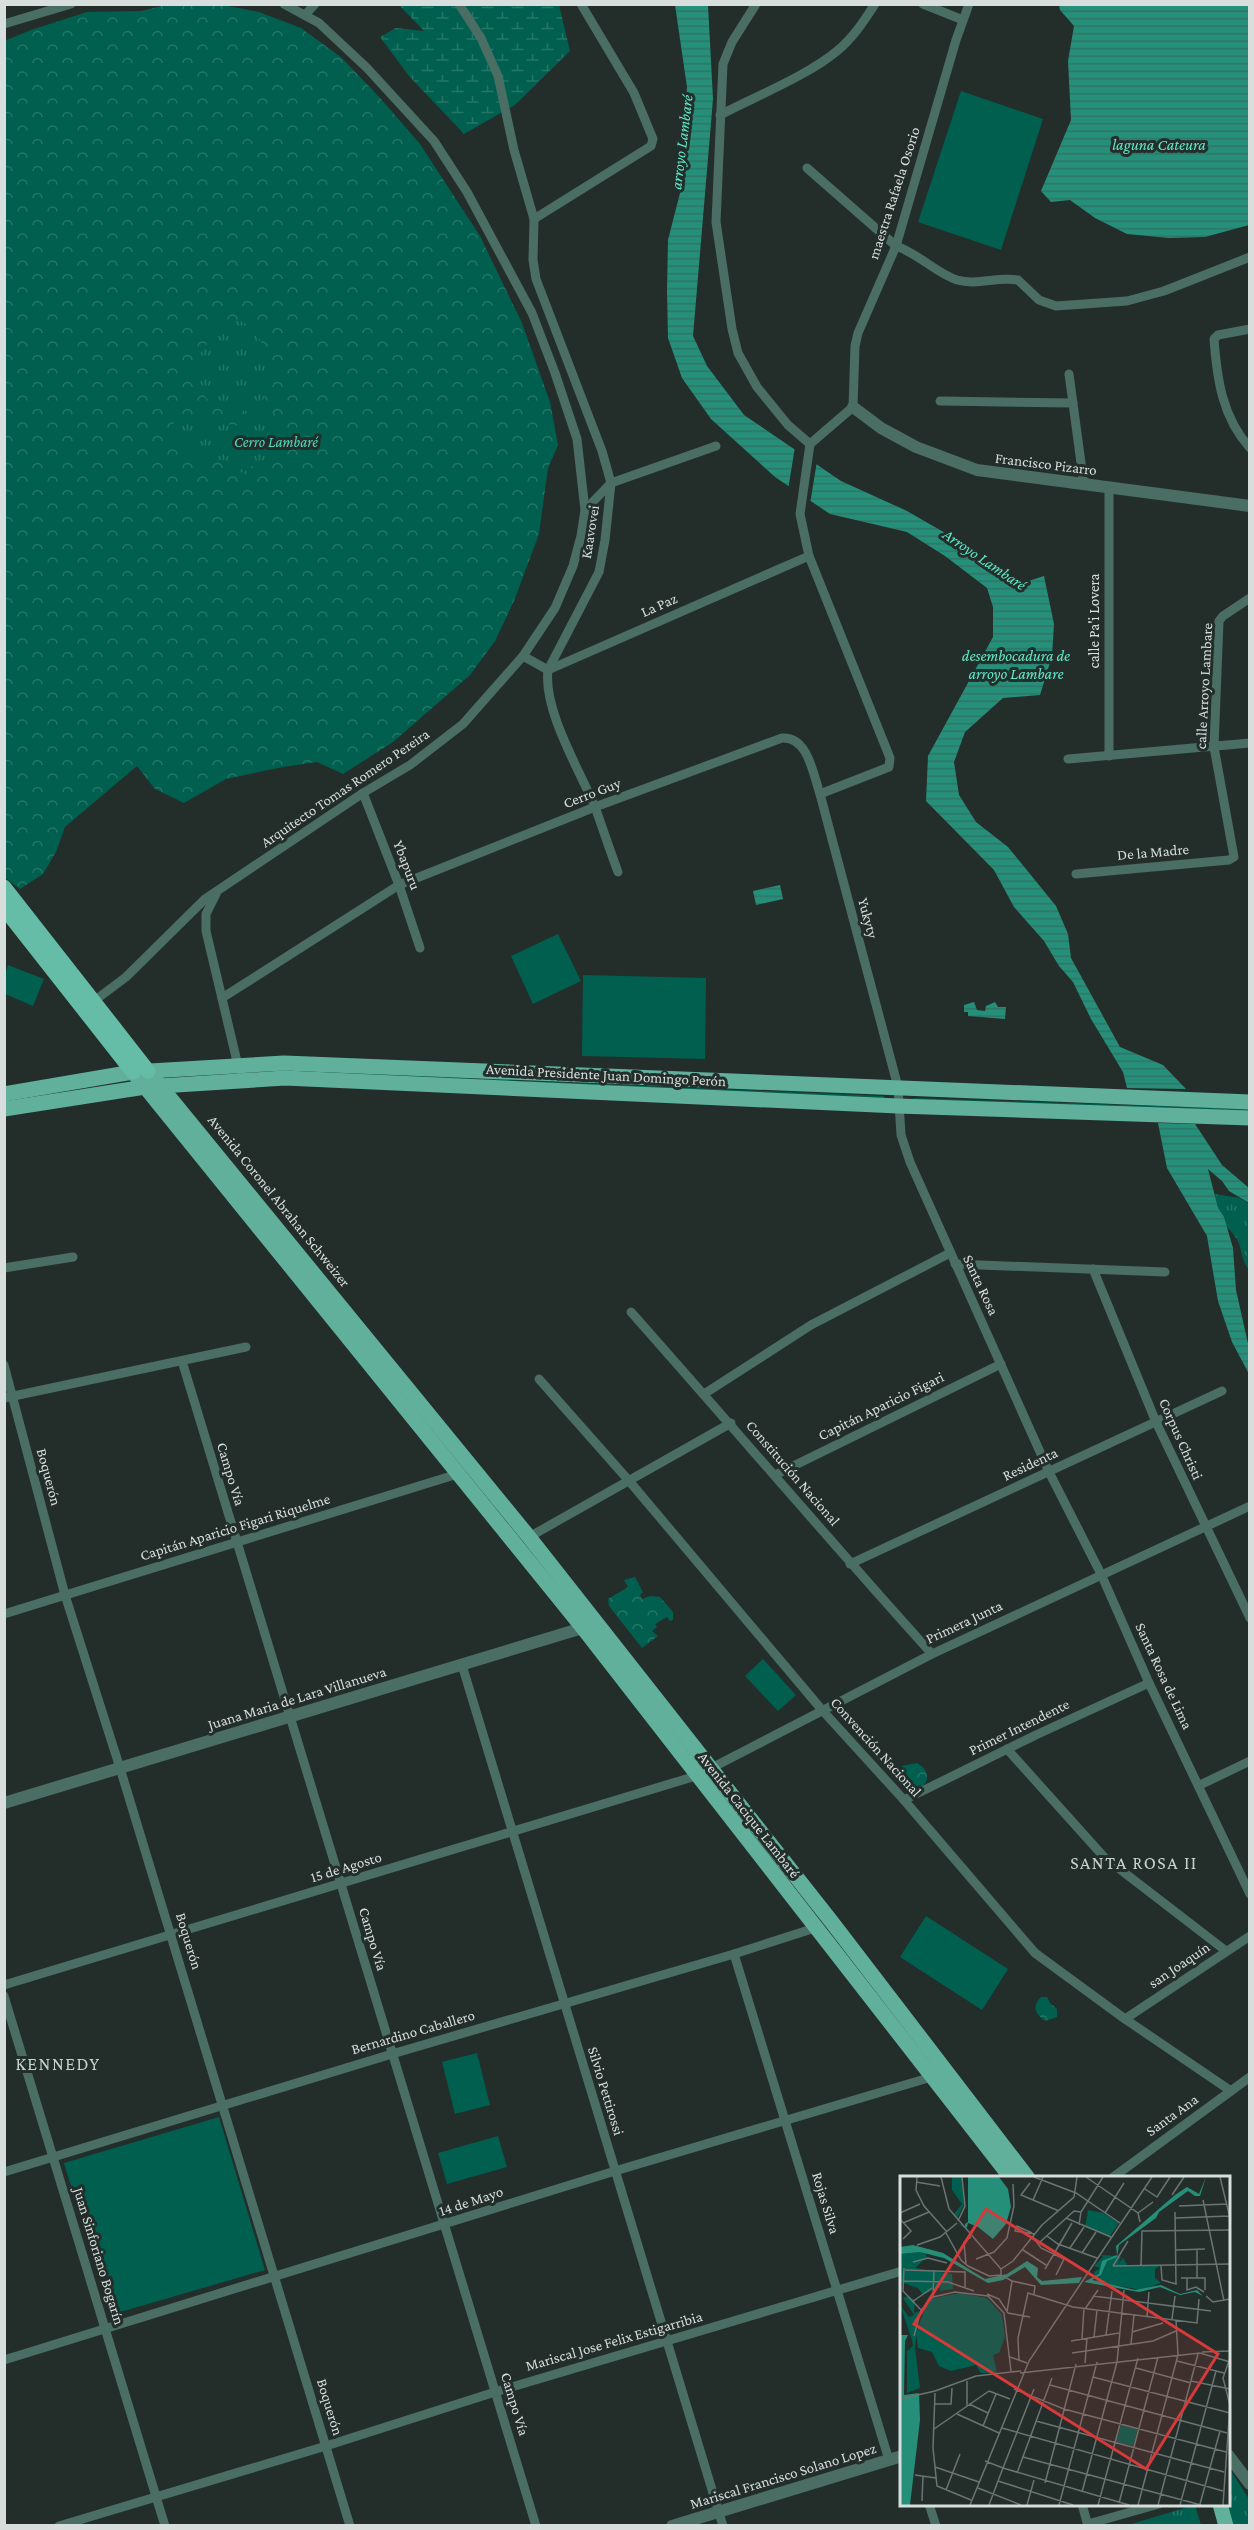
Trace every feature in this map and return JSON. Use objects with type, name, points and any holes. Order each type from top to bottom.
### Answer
[{"type":"highway","name":"Avenida Coronel Abrahan Schweizer","points":[[4,887],[94,1001],[141,1071]]},
{"type":"highway","name":"Avenida Coronel Abrahan Schweizer","points":[[4,908],[141,1071]]},
{"type":"main road","name":"Avenida Presidente Juan Domingo Perón","points":[[4,1094],[141,1071],[284,1063],[382,1074],[898,1106],[1135,1116],[1250,1118]]},
{"type":"main road","name":"Avenida Coronel Abrahan Schweizer","points":[[141,1071],[162,1085],[529,1537]]},
{"type":"main road","name":"Avenida Coronel Abrahan Schweizer","points":[[141,1071],[145,1086],[459,1474]]},
{"type":"main road","name":"Avenida Presidente Juan Domingo Perón","points":[[4,1110],[145,1086],[382,1074],[898,1087],[1130,1099],[1250,1102]]},
{"type":"main road","points":[[191,1122],[186,1100],[188,1092],[196,1085]]},
{"type":"main road","name":"Avenida Cacique Lambaré","points":[[459,1474],[583,1628],[815,1928],[1026,2176]]},
{"type":"main road","name":"Avenida Cacique Lambaré","points":[[529,1537],[831,1921],[1010,2176]]},
{"type":"main road","points":[[1209,2506],[1215,2526]]},
{"type":"main road","points":[[1220,2506],[1226,2526]]},
{"type":"street","points":[[4,24],[70,4]]},
{"type":"street","name":"Arquitecto Tomas Romero Pereira","points":[[94,1001],[126,977],[205,899],[216,894],[363,793],[410,765],[451,735],[523,656],[555,608],[568,579],[581,536],[585,510],[577,439],[545,343],[518,284],[467,192],[434,141],[381,84],[318,23],[284,4]]},
{"type":"street","points":[[305,15],[315,4]]},
{"type":"street","name":"Kaavovei","points":[[459,4],[490,57],[498,76],[514,150],[534,219],[533,260],[536,279],[602,451],[611,483],[599,572],[548,670]]},
{"type":"street","points":[[534,219],[653,143],[650,130],[634,93],[581,4]]},
{"type":"street","points":[[756,4],[732,42],[723,64],[716,222],[732,329],[738,353],[756,387],[809,447]]},
{"type":"street","points":[[720,115],[837,51],[856,32],[875,4]]},
{"type":"street","points":[[923,4],[963,20]]},
{"type":"street","name":"maestra Rafaela Osorio","points":[[853,407],[855,346],[858,333],[896,246],[969,4]]},
{"type":"street","points":[[807,168],[896,246],[914,252],[960,280],[978,283],[999,279],[1018,280],[1039,300],[1056,306],[1127,301],[1164,291],[1250,257]]},
{"type":"street","points":[[1250,329],[1218,335],[1214,339],[1221,395],[1233,426],[1250,448]]},
{"type":"street","points":[[1070,374],[1084,485]]},
{"type":"street","points":[[940,401],[1073,403]]},
{"type":"street","points":[[820,794],[889,767],[890,758],[808,556],[800,514],[809,447],[853,407]]},
{"type":"street","name":"Francisco Pizarro","points":[[853,407],[881,428],[916,447],[977,470],[1250,506]]},
{"type":"street","points":[[585,510],[611,483],[717,446]]},
{"type":"street","name":"calle Pa'i Lovera","points":[[1109,487],[1109,756]]},
{"type":"street","name":"La Paz","points":[[548,670],[808,556]]},
{"type":"street","name":"calle Arroyo Lambare","points":[[1233,858],[1236,855],[1214,747],[1219,621],[1250,598]]},
{"type":"street","points":[[523,656],[548,670],[547,684],[551,704],[595,807],[618,872]]},
{"type":"street","name":"Cerro Guy","points":[[222,998],[399,885],[595,807],[782,738],[790,737],[797,740]]},
{"type":"street","name":"Yukyty","points":[[797,740],[804,749],[820,794],[898,1087],[898,1106]]},
{"type":"street","points":[[1068,759],[1250,743]]},
{"type":"street","name":"Ybapuru","points":[[363,793],[399,885],[420,948]]},
{"type":"street","name":"De la Madre","points":[[1076,874],[1233,858]]},
{"type":"street","points":[[216,894],[206,914],[206,931],[237,1065],[243,1081]]},
{"type":"street","name":"Santa Rosa","points":[[898,1106],[901,1134],[910,1162],[1049,1472]]},
{"type":"street","points":[[704,1394],[811,1325],[950,1253]]},
{"type":"street","points":[[4,1268],[74,1257]]},
{"type":"street","points":[[955,1264],[1165,1272]]},
{"type":"street","name":"Corpus Christi","points":[[1093,1269],[1156,1422],[1250,1618]]},
{"type":"street","name":"Constitución Nacional","points":[[631,1312],[731,1424],[850,1564],[932,1654]]},
{"type":"street","points":[[8,1397],[246,1347]]},
{"type":"street","name":"Campo Vía","points":[[182,1361],[536,2526]]},
{"type":"street","name":"Capitán Aparicio Figari","points":[[775,1475],[1001,1364]]},
{"type":"street","name":"Boquerón","points":[[4,1365],[8,1397],[65,1595],[120,1768],[350,2526]]},
{"type":"street","name":"Convención Nacional","points":[[539,1379],[630,1482],[822,1710],[904,1800],[1035,1953],[1125,2019],[1231,2091]]},
{"type":"street","name":"Residenta","points":[[850,1564],[1222,1391]]},
{"type":"street","points":[[529,1537],[731,1424]]},
{"type":"street","name":"Capitán Aparicio Figari Riquelme","points":[[4,1614],[474,1469]]},
{"type":"street","name":"Santa Rosa de Lima","points":[[1049,1472],[1101,1574],[1149,1683],[1200,1785],[1250,1894]]},
{"type":"street","name":"Primera Junta","points":[[696,1776],[932,1654],[1250,1506]]},
{"type":"street","name":"Juana Maria de Lara Villanueva","points":[[4,1803],[289,1715],[598,1624]]},
{"type":"street","name":"Silvio Pettirossi","points":[[462,1665],[723,2526]]},
{"type":"street","name":"Primer Intendente","points":[[904,1800],[1149,1683]]},
{"type":"street","points":[[1007,1749],[1104,1857],[1226,1951]]},
{"type":"street","points":[[1200,1785],[1250,1761]]},
{"type":"street","name":"15 de Agosto","points":[[4,1985],[512,1834],[696,1776]]},
{"type":"street","name":"Bernardino Caballero","points":[[4,2172],[392,2054],[734,1954],[831,1921]]},
{"type":"street","name":"san Joaquín","points":[[1125,2019],[1250,1936]]},
{"type":"street","name":"Rojas Silva","points":[[734,1954],[889,2460]]},
{"type":"street","name":"Juan Sinforiano Bogarín","points":[[4,1996],[165,2526]]},
{"type":"street","name":"14 de Mayo","points":[[4,2360],[615,2171],[940,2074]]},
{"type":"street","name":"Santa Ana","points":[[1115,2176],[1250,2078]]},
{"type":"street","name":"Mariscal Jose Felix Estigarribia","points":[[59,2526],[326,2446],[495,2392],[900,2272]]},
{"type":"street","name":"Mariscal Francisco Solano Lopez","points":[[672,2526],[900,2457]]},
{"type":"street","points":[[1230,2458],[1250,2484]]},
{"type":"street","points":[[929,2506],[936,2526]]},
{"type":"street","points":[[1082,2506],[1088,2525],[1155,2506]]},
{"type":"green space","name":"Cerro Lambaré","points":[[170,4],[223,5],[259,12],[301,28],[342,58],[381,99],[420,144],[480,236],[522,323],[550,402],[558,445],[548,468],[539,534],[514,601],[495,641],[470,675],[393,742],[343,774],[317,762],[283,767],[226,779],[184,803],[155,789],[137,766],[65,827],[56,852],[43,874],[20,889],[4,877],[4,41],[87,12],[141,11]]},
{"type":"green space","points":[[399,5],[559,5],[570,51],[515,105],[464,134],[409,76],[380,37],[396,28],[424,31]]},
{"type":"green space","points":[[961,91],[1043,119],[1001,250],[918,222]]},
{"type":"green space","name":"Cerro Lambaré","points":[[231,319],[241,321],[248,326],[265,348],[271,363],[272,377],[262,401],[283,423],[290,439],[280,451],[252,465],[248,475],[229,467],[229,462],[183,451],[174,438],[172,428],[181,414],[198,415],[230,425],[250,425],[243,408],[229,408],[207,399],[197,377],[197,362],[210,341],[207,339],[207,327],[212,323]]},
{"type":"green space","points":[[558,934],[581,981],[533,1004],[511,956]]},
{"type":"green space","points":[[8,965],[44,979],[33,1006],[5,994],[5,974]]},
{"type":"green space","points":[[583,975],[706,978],[705,1059],[582,1056]]},
{"type":"green space","points":[[254,1069],[883,1096],[885,1098],[254,1071]]},
{"type":"green space","points":[[913,1098],[1249,1109],[1250,1112],[911,1100]]},
{"type":"green space","points":[[1215,1194],[1240,1198],[1249,1204],[1249,1270],[1236,1238],[1214,1210],[1211,1203]]},
{"type":"green space","points":[[635,1577],[643,1592],[640,1595],[642,1599],[650,1596],[660,1597],[673,1612],[673,1620],[670,1621],[667,1617],[655,1624],[657,1627],[652,1631],[658,1636],[642,1648],[609,1606],[608,1599],[628,1587],[624,1580]]},
{"type":"green space","points":[[763,1659],[796,1695],[778,1711],[745,1676]]},
{"type":"green space","points":[[917,1763],[925,1770],[927,1778],[923,1786],[915,1792],[902,1783],[902,1766]]},
{"type":"green space","points":[[926,1916],[1008,1969],[982,2010],[900,1957]]},
{"type":"green space","points":[[1041,1997],[1047,1997],[1057,2009],[1057,2017],[1045,2021],[1039,2015],[1036,2007]]},
{"type":"green space","points":[[477,2053],[490,2105],[455,2114],[442,2062]]},
{"type":"green space","points":[[219,2117],[265,2270],[110,2315],[64,2163]]},
{"type":"green space","points":[[498,2136],[507,2167],[447,2184],[438,2153]]},
{"type":"green space","points":[[1230,2470],[1249,2499],[1249,2525],[1232,2525],[1227,2506],[1230,2506]]},
{"type":"green space","points":[[1195,2506],[1201,2525],[1128,2525]]},
{"type":"water","name":"desembocadura de arroyo Lambare","points":[[675,5],[708,5],[713,99],[693,336],[707,366],[744,415],[841,481],[907,511],[966,545],[1016,585],[1044,576],[1054,624],[1052,656],[1040,695],[1003,698],[965,732],[954,762],[959,795],[976,822],[1008,847],[1056,906],[1068,934],[1071,958],[1120,1047],[1163,1065],[1186,1089],[1127,1088],[1123,1072],[1091,1019],[1073,982],[1059,966],[1044,941],[1014,907],[994,870],[926,801],[928,756],[993,637],[993,607],[987,588],[945,556],[907,532],[830,514],[775,477],[711,419],[682,378],[668,338],[667,290],[668,240],[680,193],[687,87]]},
{"type":"water","name":"laguna Cateura","points":[[1059,5],[1249,5],[1249,225],[1205,237],[1169,238],[1127,234],[1095,218],[1070,200],[1051,202],[1041,191],[1071,120],[1068,61],[1074,26],[1060,10]]},
{"type":"water","points":[[780,885],[783,899],[756,905],[753,891]]},
{"type":"water","points":[[974,1002],[977,1010],[985,1011],[986,1006],[995,1002],[998,1007],[1006,1007],[1005,1019],[968,1016],[968,1012],[964,1012],[964,1005]]},
{"type":"water","points":[[1158,1123],[1195,1124],[1222,1165],[1249,1188],[1249,1203],[1229,1191],[1222,1181],[1208,1169],[1218,1208],[1224,1217],[1233,1248],[1236,1290],[1249,1348],[1249,1374],[1232,1342],[1218,1301],[1207,1236],[1167,1168]]},
{"type":"pier","points":[[795,447],[817,461],[810,504],[788,490]]},
{"type":"district","name":"SANTA ROSA II","points":[[1134,1863]]},
{"type":"district","name":"KENNEDY","points":[[58,2064]]},
{"type":"water label","name":"arroyo Lambaré","points":[[681,142]]},
{"type":"water label","name":"Arroyo Lambaré","points":[[985,559]]}]
